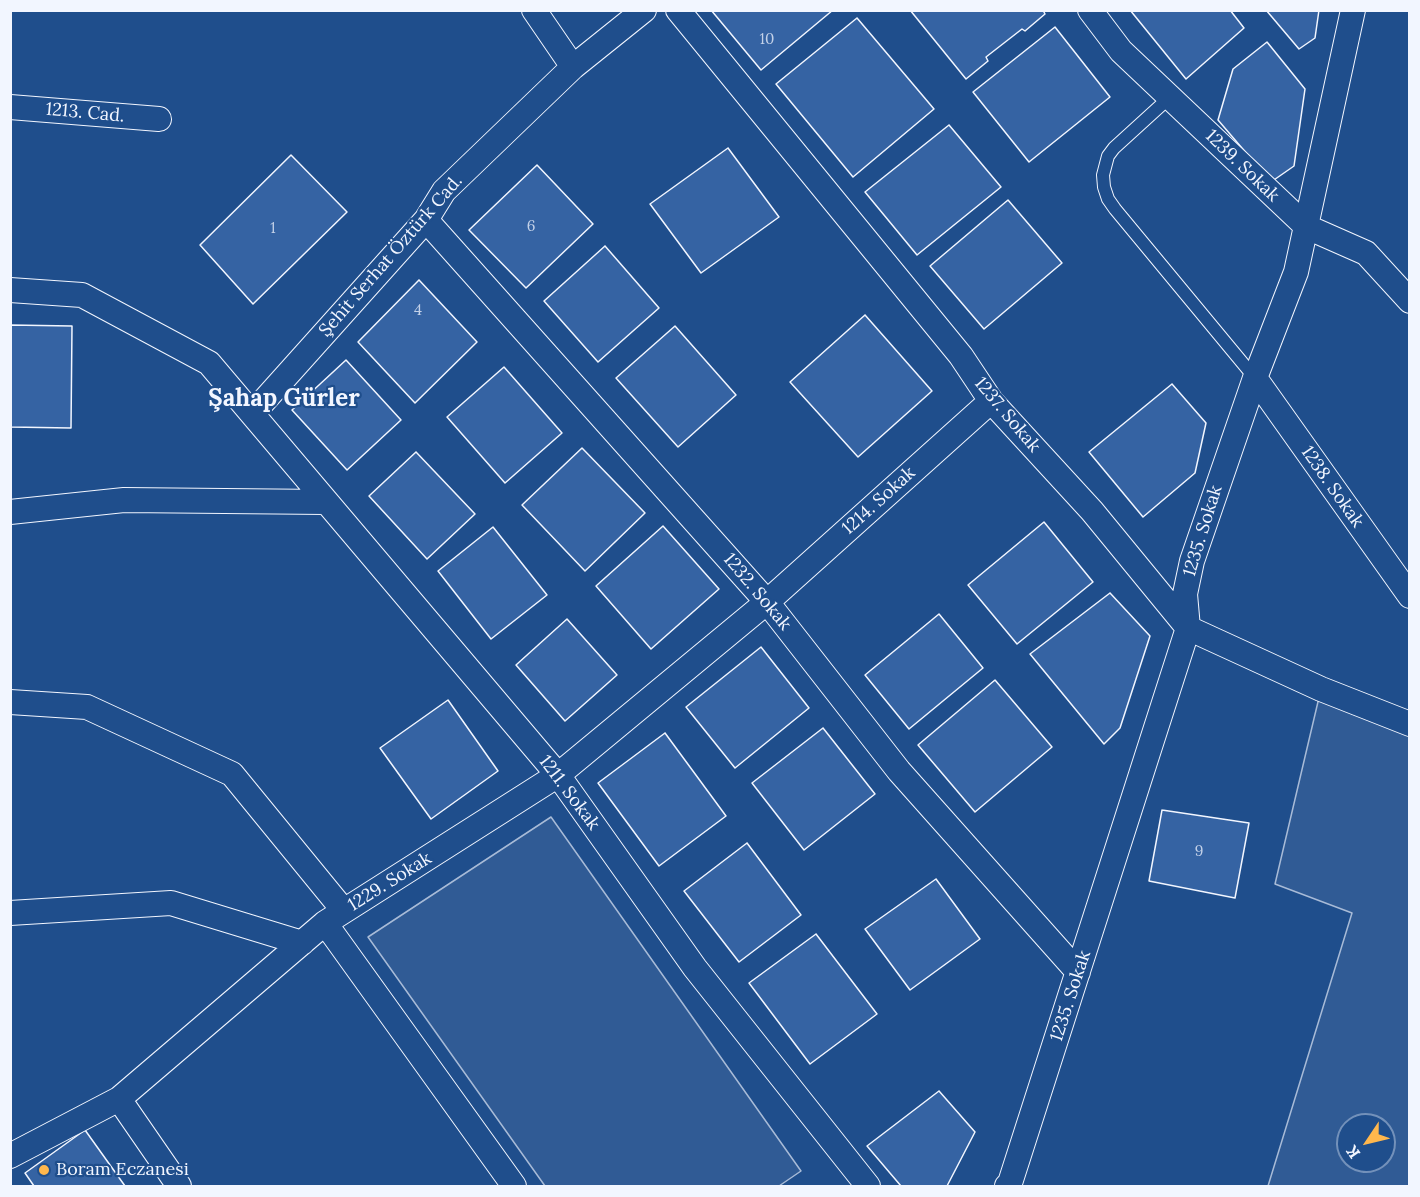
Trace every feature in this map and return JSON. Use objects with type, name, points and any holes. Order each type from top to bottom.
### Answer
[{"type":"street","points":[[534,10],[573,67]]},
{"type":"street","name":"Şehit Serhat Öztürk Cad.","points":[[253,413],[426,220],[444,191],[573,67],[644,10]]},
{"type":"street","name":"1237. Sokak","points":[[678,10],[961,356],[991,401],[1092,512],[1188,628],[1322,689],[1410,724]]},
{"type":"street","name":"1239. Sokak","points":[[1090,10],[1121,51],[1307,227],[1366,253],[1410,302]]},
{"type":"street","name":"1235. Sokak","points":[[1007,1186],[1010,1183],[1188,628],[1185,594],[1192,561],[1255,378],[1296,272],[1353,10]]},
{"type":"street","name":"1213. Cad.","points":[[10,107],[159,119]]},
{"type":"street","name":"1232. Sokak","points":[[426,220],[767,602],[899,771],[1078,972]]},
{"type":"street","name":"1211. Sokak","points":[[10,290],[82,295],[209,363],[558,775],[695,968],[868,1186]]},
{"type":"street","name":"1238. Sokak","points":[[1255,378],[1410,596]]},
{"type":"street","name":"1214. Sokak","points":[[767,602],[991,401]]},
{"type":"street","points":[[10,512],[124,500],[325,502]]},
{"type":"street","name":"1229. Sokak","points":[[10,1156],[119,1099],[334,917],[558,775],[767,602]]},
{"type":"street","points":[[10,702],[87,707],[232,774],[334,917],[514,1186]]},
{"type":"street","points":[[10,913],[171,903],[302,943]]},
{"type":"street","points":[[119,1099],[179,1186]]},
{"type":"lane","points":[[1170,97],[1108,156],[1103,175],[1104,187],[1115,209],[1255,378]]},
{"type":"shaded area","points":[[1321,689],[1409,724],[1409,1186],[1268,1186],[1352,913],[1275,884]]},
{"type":"shaded area","points":[[551,817],[801,1171],[779,1186],[545,1186],[368,937]]},
{"type":"building","points":[[711,10],[833,10],[761,70]]},
{"type":"building","points":[[910,10],[1043,10],[1045,14],[1025,31],[1022,29],[986,57],[988,61],[966,79]]},
{"type":"building","points":[[1130,10],[1230,10],[1244,28],[1186,79]]},
{"type":"building","points":[[1266,10],[1319,10],[1315,38],[1299,49]]},
{"type":"building","points":[[857,18],[934,109],[853,177],[776,84]]},
{"type":"building","points":[[1055,27],[1110,97],[1029,162],[973,92]]},
{"type":"building","points":[[1267,42],[1305,89],[1294,166],[1271,182],[1218,120],[1233,69]]},
{"type":"building","points":[[949,125],[1001,187],[917,255],[865,192]]},
{"type":"building","points":[[728,148],[779,217],[701,273],[650,204]]},
{"type":"building","points":[[291,155],[347,212],[253,304],[200,245]]},
{"type":"building","points":[[537,165],[593,224],[526,288],[469,230]]},
{"type":"building","points":[[1008,200],[1062,263],[984,329],[930,266]]},
{"type":"building","points":[[605,246],[659,308],[598,362],[544,301]]},
{"type":"building","points":[[419,280],[477,342],[415,403],[358,342]]},
{"type":"building","points":[[865,315],[932,391],[858,457],[790,382]]},
{"type":"building","points":[[10,325],[72,326],[71,428],[10,427]]},
{"type":"building","points":[[675,326],[736,395],[678,447],[616,378]]},
{"type":"building","points":[[346,360],[401,420],[347,470],[292,410]]},
{"type":"building","points":[[504,367],[562,433],[505,483],[447,417]]},
{"type":"building","points":[[1172,384],[1206,423],[1195,473],[1143,517],[1089,452]]},
{"type":"building","points":[[582,448],[645,513],[585,571],[522,505]]},
{"type":"building","points":[[416,452],[475,514],[427,559],[369,496]]},
{"type":"building","points":[[1044,522],[1093,582],[1017,644],[968,585]]},
{"type":"building","points":[[663,526],[719,589],[651,649],[596,586]]},
{"type":"building","points":[[493,527],[547,595],[491,639],[438,571]]},
{"type":"building","points":[[1110,593],[1150,636],[1120,728],[1104,744],[1030,654]]},
{"type":"building","points":[[939,614],[983,668],[909,729],[865,675]]},
{"type":"building","points":[[567,619],[617,675],[565,721],[516,665]]},
{"type":"building","points":[[761,647],[809,708],[735,768],[686,707]]},
{"type":"building","points":[[995,680],[1052,747],[975,812],[918,745]]},
{"type":"building","points":[[448,700],[498,771],[431,819],[380,748]]},
{"type":"building","points":[[823,728],[875,794],[804,850],[752,783]]},
{"type":"building","points":[[665,733],[726,816],[659,866],[598,783]]},
{"type":"building","points":[[1162,810],[1249,823],[1235,898],[1149,881]]},
{"type":"building","points":[[747,843],[801,915],[739,962],[684,891]]},
{"type":"building","points":[[936,879],[980,939],[910,990],[865,929]]},
{"type":"building","points":[[816,934],[877,1014],[810,1064],[749,983]]},
{"type":"building","points":[[939,1091],[975,1132],[947,1186],[901,1186],[867,1146]]},
{"type":"building","points":[[85,1130],[125,1186],[34,1186],[25,1173]]},
{"type":"place","name":"Boram Eczanesi","points":[[44,1170]]},
{"type":"district","name":"Şahap Gürler","points":[[284,399]]}]
